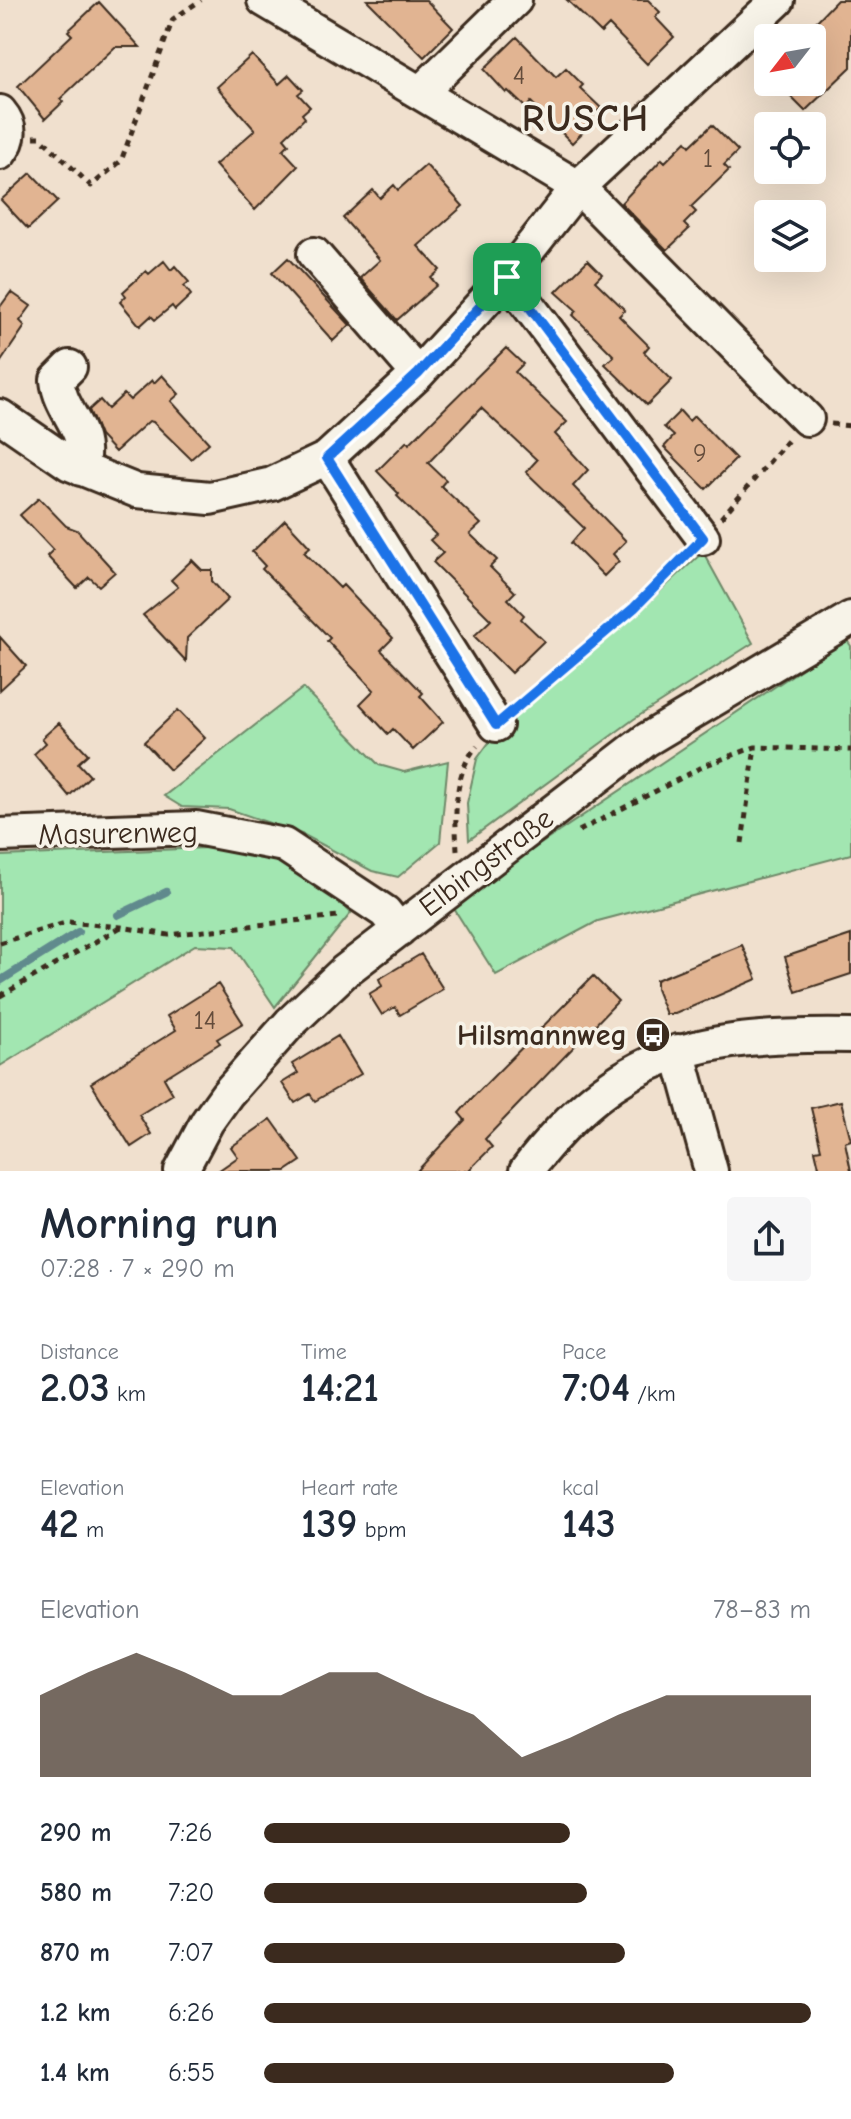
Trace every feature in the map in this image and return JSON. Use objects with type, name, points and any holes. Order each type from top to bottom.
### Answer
[{"type":"street","points":[[264,0],[578,187],[807,419]]},
{"type":"street","points":[[421,92],[515,0]]},
{"type":"street","points":[[0,416],[70,464],[137,491],[210,498],[272,484],[327,458],[418,374],[507,277],[578,187],[778,0]]},
{"type":"street","points":[[314,254],[418,374]]},
{"type":"street","points":[[507,277],[703,538]]},
{"type":"street","points":[[70,367],[57,380],[59,395],[79,432],[83,448],[81,469]]},
{"type":"street","points":[[327,458],[496,725]]},
{"type":"street","name":"Elbingstraße","points":[[181,1171],[207,1122],[254,1063],[290,1023],[345,971],[646,740],[851,618]]},
{"type":"street","name":"Masurenweg","points":[[0,835],[196,828],[284,845],[385,912],[399,930]]},
{"type":"street","points":[[526,1171],[559,1131],[597,1095],[639,1067],[678,1051],[730,1040],[795,1035],[851,1036]]},
{"type":"street","points":[[678,1051],[711,1171]]},
{"type":"path","points":[[3,134],[40,137],[91,186],[121,161],[173,19],[201,0]]},
{"type":"path","points":[[459,882],[455,812],[467,757],[496,725],[634,608],[703,538],[807,419]]},
{"type":"path","points":[[578,831],[706,765],[755,747],[851,750]]},
{"type":"path","points":[[742,843],[755,747]]},
{"type":"path","points":[[0,943],[68,922],[169,935],[341,915]]},
{"type":"path","points":[[0,996],[121,927]]},
{"type":"green space","points":[[703,552],[753,643],[634,719],[469,840],[467,803],[477,759],[499,729]]},
{"type":"green space","points":[[846,639],[851,646],[851,854],[598,921],[496,975],[451,904]]},
{"type":"green space","points":[[303,688],[379,765],[404,772],[448,761],[440,842],[398,877],[372,871],[304,835],[229,809],[182,807],[164,796]]},
{"type":"green space","points":[[284,845],[351,913],[275,1007],[234,947],[195,945],[0,1066],[0,856]]},
{"type":"building","points":[[367,0],[426,0],[453,28],[424,57]]},
{"type":"building","points":[[567,0],[648,0],[660,12],[655,17],[674,37],[647,64],[609,25],[601,33]]},
{"type":"building","points":[[837,0],[851,0],[851,67],[826,91],[826,24],[814,24]]},
{"type":"building","points":[[99,2],[140,47],[115,47],[60,99],[63,102],[45,119],[18,86],[72,35],[68,31]]},
{"type":"building","points":[[517,37],[556,77],[566,68],[583,85],[580,88],[601,108],[585,123],[589,126],[572,143],[531,102],[526,108],[508,91],[506,93],[484,69]]},
{"type":"building","points":[[252,55],[279,84],[289,75],[303,90],[298,94],[310,107],[302,114],[305,118],[284,138],[289,144],[283,150],[298,166],[255,210],[215,165],[255,130],[217,87]]},
{"type":"building","points":[[790,96],[821,96],[805,111]]},
{"type":"building","points":[[712,125],[738,151],[724,165],[729,170],[691,207],[696,212],[684,224],[689,229],[667,250],[621,203],[662,159],[665,162],[686,141],[690,146]]},
{"type":"building","points":[[426,165],[463,206],[418,246],[440,270],[431,278],[437,285],[397,320],[360,278],[380,260],[343,218],[373,190],[380,198],[394,185],[398,190]]},
{"type":"building","points":[[31,173],[58,201],[28,229],[1,200]]},
{"type":"building","points":[[288,258],[350,325],[333,341],[272,273]]},
{"type":"building","points":[[588,260],[602,274],[595,281],[625,310],[619,316],[649,346],[644,352],[672,380],[647,405],[605,364],[614,356],[573,315],[577,311],[556,292]]},
{"type":"building","points":[[164,261],[171,270],[175,266],[189,282],[184,286],[191,295],[175,310],[172,306],[155,320],[151,316],[140,326],[120,302],[126,296],[123,292],[146,271],[149,274]]},
{"type":"building","points":[[11,292],[31,306],[20,321],[25,326],[0,363],[0,307]]},
{"type":"building","points":[[506,348],[523,364],[515,372],[567,422],[555,434],[588,470],[573,486],[626,541],[613,554],[619,561],[604,576],[571,543],[584,528],[526,472],[537,460],[481,408],[428,463],[446,480],[441,486],[481,524],[470,534],[497,560],[490,567],[515,592],[508,599],[524,615],[521,619],[544,641],[511,673],[474,636],[491,620],[433,562],[443,553],[430,540],[436,535],[377,471],[407,441],[409,444]]},
{"type":"building","points":[[162,375],[179,394],[171,401],[209,443],[191,459],[149,421],[115,452],[100,436],[89,410],[100,400],[108,409],[124,394],[130,400]]},
{"type":"building","points":[[680,411],[689,421],[694,416],[736,459],[706,489],[664,447],[674,436],[664,427]]},
{"type":"building","points":[[39,498],[66,526],[77,530],[115,572],[99,586],[89,577],[77,588],[47,556],[53,550],[20,515]]},
{"type":"building","points":[[285,520],[310,547],[304,552],[340,588],[343,585],[393,638],[381,650],[423,693],[420,696],[443,722],[413,750],[393,729],[388,734],[360,704],[374,690],[327,641],[330,638],[262,569],[265,566],[252,552]]},
{"type":"building","points":[[192,560],[202,570],[212,570],[212,581],[228,599],[187,638],[186,661],[143,615],[178,587],[171,580]]},
{"type":"building","points":[[0,637],[26,666],[0,690]]},
{"type":"building","points":[[178,710],[205,738],[170,770],[144,742]]},
{"type":"building","points":[[59,723],[88,754],[78,763],[90,776],[69,796],[34,754],[46,743],[42,738]]},
{"type":"building","points":[[851,935],[851,974],[796,992],[785,957]]},
{"type":"building","points":[[742,945],[757,979],[675,1014],[666,1014],[656,989],[656,980]]},
{"type":"building","points":[[421,954],[443,989],[400,1015],[395,1007],[382,1015],[369,994],[382,986],[379,979]]},
{"type":"building","points":[[593,976],[618,1001],[485,1139],[492,1147],[468,1171],[417,1171],[465,1120],[459,1113],[473,1097]]},
{"type":"building","points":[[218,984],[243,1023],[217,1039],[220,1043],[164,1078],[173,1094],[139,1115],[151,1134],[131,1147],[91,1083],[176,1030],[167,1016]]},
{"type":"building","points":[[338,1036],[361,1074],[315,1101],[310,1094],[295,1103],[282,1083],[298,1073],[292,1064]]},
{"type":"building","points":[[841,1101],[851,1140],[845,1142],[851,1171],[820,1171],[815,1150],[821,1149],[811,1108]]},
{"type":"building","points":[[271,1119],[301,1161],[286,1171],[218,1171],[238,1157],[231,1147]]},
{"type":"waterway","points":[[118,915],[166,892]]},
{"type":"waterway","points":[[0,981],[78,932]]},
{"type":"place","name":"Hilsmannweg","points":[[653,1035]]},
{"type":"district","name":"RUSCH","points":[[586,118]]},
{"type":"route","points":[[507,277],[703,538],[634,608],[496,725],[327,458],[418,374],[507,277]]}]
